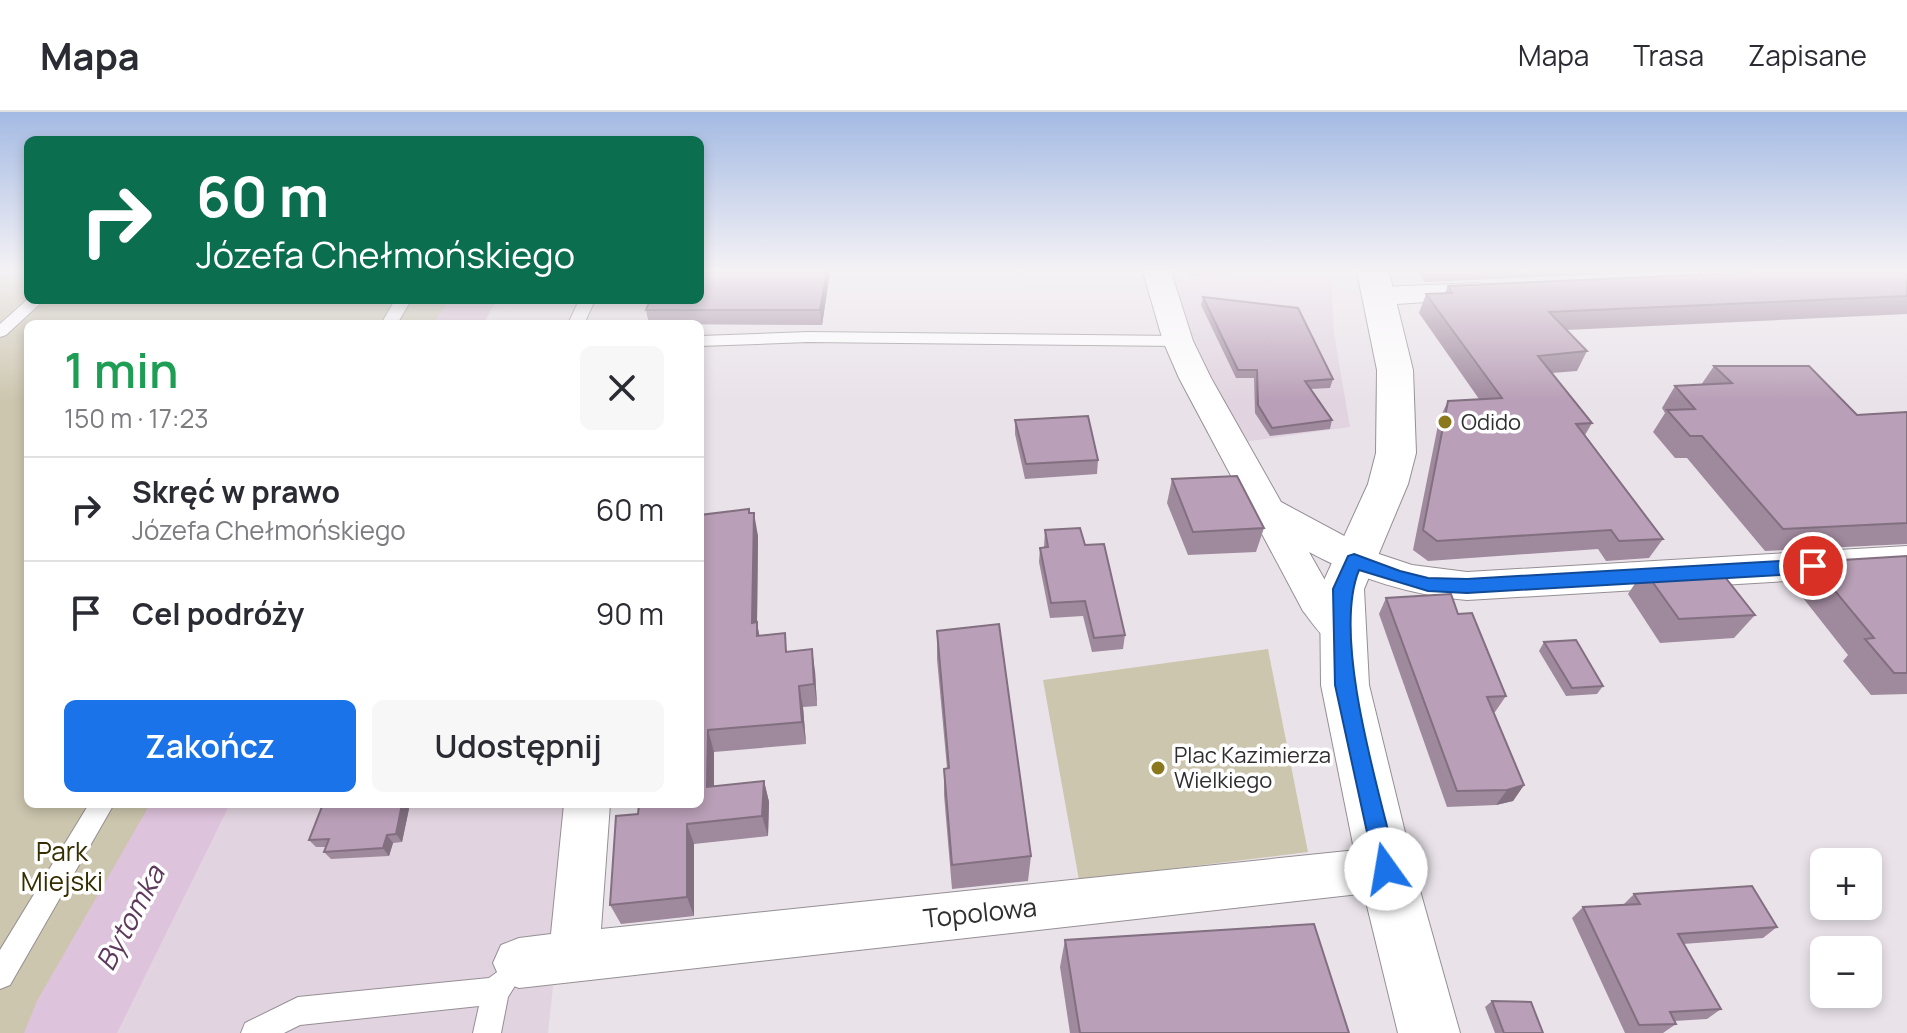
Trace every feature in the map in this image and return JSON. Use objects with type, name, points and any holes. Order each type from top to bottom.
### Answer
[{"type":"street","points":[[1170,315],[1195,378],[1317,601],[1341,631]]},
{"type":"street","points":[[1383,315],[1395,370],[1396,453],[1388,484],[1342,589],[1341,631],[1345,685],[1386,869],[1429,1033]]},
{"type":"street","points":[[1269,511],[1354,560],[1396,577],[1428,585],[1467,586],[1907,560]]},
{"type":"street","points":[[574,957],[587,808]]},
{"type":"street","name":"Topolowa","points":[[508,977],[574,957],[1386,869]]},
{"type":"lane","points":[[0,332],[19,315]]},
{"type":"lane","points":[[704,341],[818,337],[1178,341]]},
{"type":"lane","points":[[0,975],[100,808]]},
{"type":"lane","points":[[255,1033],[298,1011],[508,977],[487,1033]]},
{"type":"shaded area","points":[[1185,315],[1333,315],[1350,427],[1244,442],[1196,350]]},
{"type":"shaded area","points":[[215,808],[573,808],[548,1033],[98,1033]]},
{"type":"green space","name":"Park Miejski","points":[[0,315],[448,315],[444,320],[24,320],[24,808],[165,808],[39,1033],[0,1033]]},
{"type":"green space","name":"Plac Kazimierza Wielkiego","points":[[1268,649],[1308,852],[1079,880],[1043,680]]},
{"type":"building","points":[[1212,315],[1301,315],[1333,379],[1305,381],[1332,420],[1272,428],[1258,405],[1257,370],[1238,370]]},
{"type":"building","points":[[1441,315],[1552,315],[1587,351],[1538,356],[1592,423],[1576,424],[1663,539],[1619,541],[1611,530],[1437,541],[1423,530],[1448,401],[1502,398]]},
{"type":"building","points":[[1714,366],[1809,366],[1857,415],[1907,412],[1907,523],[1783,529],[1702,436],[1690,436],[1667,410],[1695,409],[1675,386],[1732,383]]},
{"type":"building","points":[[1088,416],[1098,460],[1026,464],[1015,420]]},
{"type":"building","points":[[1237,476],[1264,528],[1193,532],[1172,479]]},
{"type":"building","points":[[749,509],[749,513],[754,513],[752,623],[757,622],[757,636],[785,633],[786,652],[812,649],[814,684],[799,686],[802,722],[708,730],[707,787],[764,781],[762,816],[687,824],[687,897],[610,905],[616,816],[638,814],[639,808],[704,808],[704,515]]},
{"type":"building","points":[[1080,528],[1085,545],[1104,544],[1125,635],[1094,638],[1085,601],[1051,603],[1040,548],[1048,547],[1045,530]]},
{"type":"building","points":[[1907,556],[1907,673],[1894,673],[1865,639],[1874,638],[1811,562]]},
{"type":"building","points":[[1691,567],[1696,573],[1721,572],[1755,615],[1679,619],[1644,570]]},
{"type":"building","points":[[1451,594],[1458,614],[1472,613],[1506,696],[1487,697],[1524,785],[1507,790],[1457,791],[1386,598]]},
{"type":"building","points":[[999,624],[1031,856],[952,865],[944,769],[949,768],[937,631]]},
{"type":"building","points":[[1576,640],[1603,686],[1572,688],[1544,642]]},
{"type":"building","points":[[321,808],[401,808],[396,834],[387,835],[383,848],[324,852],[329,839],[309,840]]},
{"type":"building","points":[[1752,886],[1777,927],[1678,934],[1721,1009],[1670,1012],[1676,1024],[1639,1025],[1583,907],[1640,904],[1634,894]]},
{"type":"building","points":[[1314,924],[1349,1033],[1080,1033],[1065,940]]},
{"type":"building","points":[[1492,1001],[1531,1002],[1543,1033],[1504,1033]]},
{"type":"waterway","name":"Bytomka","points":[[460,320],[464,315]]},
{"type":"waterway","name":"Bytomka","points":[[69,1033],[189,808]]},
{"type":"place","name":"Odido","points":[[1445,422]]},
{"type":"place","name":"Plac Kazimierza Wielkiego","points":[[1158,768]]},
{"type":"route","points":[[1386,869],[1345,685],[1342,589],[1354,560],[1396,577],[1428,585],[1467,586],[1813,566]]}]
